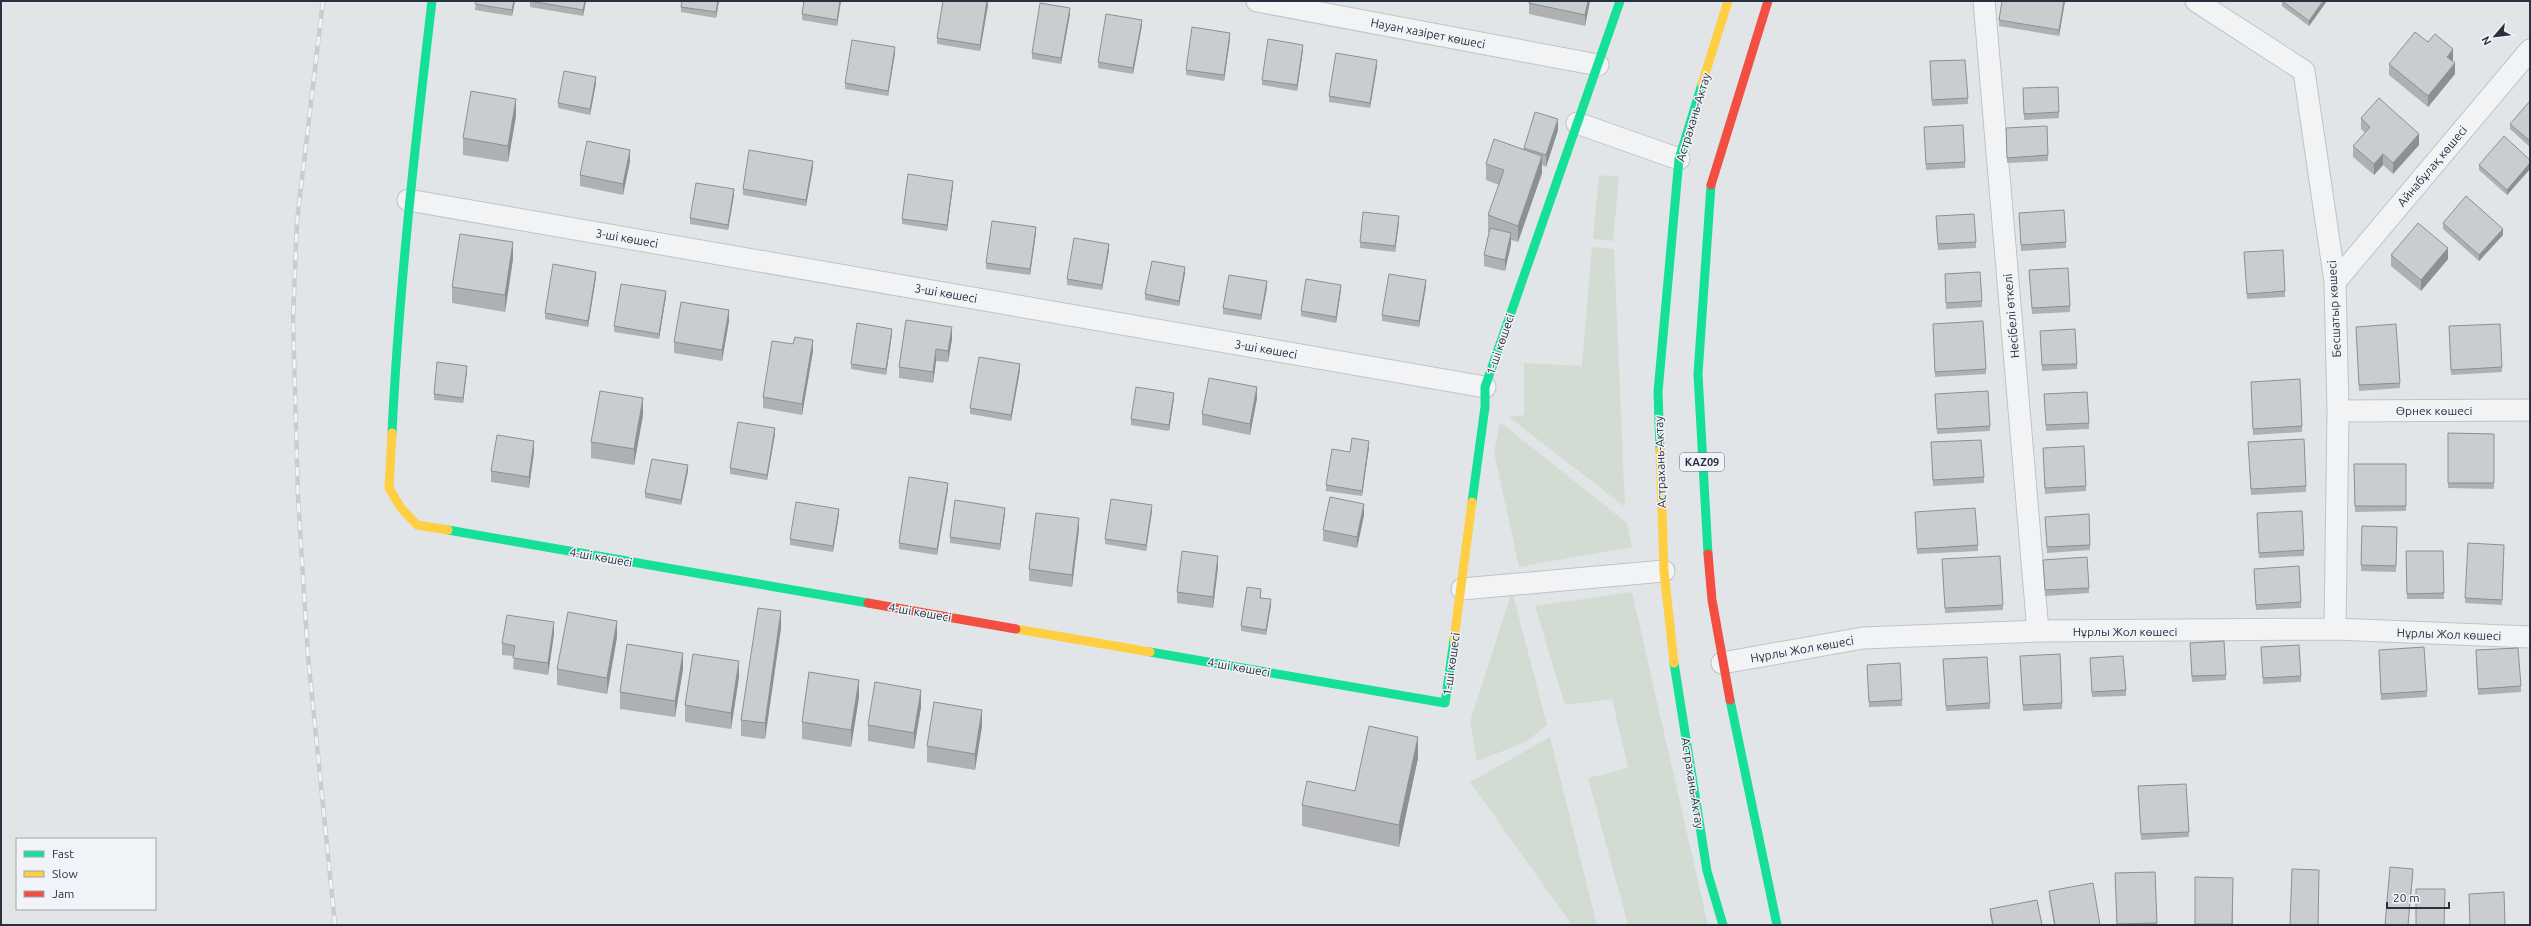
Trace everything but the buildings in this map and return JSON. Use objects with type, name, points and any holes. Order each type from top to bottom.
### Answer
[{"type":"main road","name":"4-шi көшесі","points":[[432,1],[408,200],[396,343],[389,488],[401,508],[417,525],[1445,703]]},
{"type":"main road","name":"1-шi көшесі","points":[[1445,703],[1462,589],[1485,387],[1576,123],[1620,1]]},
{"type":"main road","name":"Астрахань-Актау","points":[[1723,925],[1706,864],[1674,663],[1664,572],[1658,392],[1679,159],[1728,1]]},
{"type":"main road","name":"KAZ09","points":[[1768,1],[1711,181],[1698,374],[1704,515],[1712,600],[1722,663],[1777,925]]},
{"type":"street","name":"Науан хазірет көшесі","points":[[1258,1],[1598,65]]},
{"type":"street","name":"Несібелі өткелі","points":[[1984,1],[2038,631]]},
{"type":"street","name":"Бесшатыр көшесі","points":[[2196,1],[2304,71],[2335,282],[2338,411],[2334,629]]},
{"type":"street","name":"Айнабұлақ көшесі","points":[[2335,282],[2530,50]]},
{"type":"street","points":[[1576,123],[1679,159]]},
{"type":"street","name":"3-шi көшесі","points":[[408,200],[1485,387]]},
{"type":"street","name":"Өрнек көшесі","points":[[2338,411],[2530,410]]},
{"type":"street","points":[[1462,589],[1664,572]]},
{"type":"street","name":"Нұрлы Жол көшесі","points":[[1722,663],[1863,638],[2038,631],[2334,629],[2530,637]]},
{"type":"shaded area","points":[[1599,175],[1619,177],[1613,241],[1593,239]]},
{"type":"shaded area","points":[[1592,247],[1614,249],[1625,507],[1509,417],[1524,415],[1524,363],[1582,366]]},
{"type":"shaded area","points":[[1500,422],[1627,523],[1632,547],[1519,567],[1494,452]]},
{"type":"shaded area","points":[[1512,591],[1547,725],[1526,742],[1477,761],[1470,722]]},
{"type":"shaded area","points":[[1632,592],[1708,925],[1628,925],[1588,778],[1628,768],[1612,699],[1565,705],[1535,606]]},
{"type":"shaded area","points":[[1550,737],[1597,925],[1572,925],[1470,782]]},
{"type":"railway","points":[[323,1],[297,221],[293,319],[298,497],[308,656],[335,925]]},
{"type":"traffic: fast","points":[[392,433],[403,271],[432,1]]},
{"type":"traffic: fast","points":[[1472,502],[1485,407],[1485,387],[1620,1]]},
{"type":"traffic: fast","points":[[1660,450],[1658,392],[1679,159],[1702,84]]},
{"type":"traffic: fast","points":[[1708,554],[1698,374],[1711,185]]},
{"type":"traffic: fast","points":[[448,530],[868,603]]},
{"type":"traffic: fast","points":[[1150,652],[1445,703],[1454,640]]},
{"type":"traffic: fast","points":[[1674,663],[1707,871],[1723,925]]},
{"type":"traffic: fast","points":[[1730,700],[1777,925]]},
{"type":"traffic: slow","points":[[1702,84],[1728,1]]},
{"type":"traffic: slow","points":[[392,433],[389,488],[401,508],[417,525],[448,530]]},
{"type":"traffic: slow","points":[[1660,450],[1664,571],[1674,663]]},
{"type":"traffic: slow","points":[[1454,640],[1472,502]]},
{"type":"traffic: slow","points":[[1016,629],[1150,652]]},
{"type":"traffic: jam","points":[[1711,185],[1768,1]]},
{"type":"traffic: jam","points":[[1708,554],[1712,600],[1730,700]]},
{"type":"traffic: jam","points":[[868,603],[1016,629]]}]
